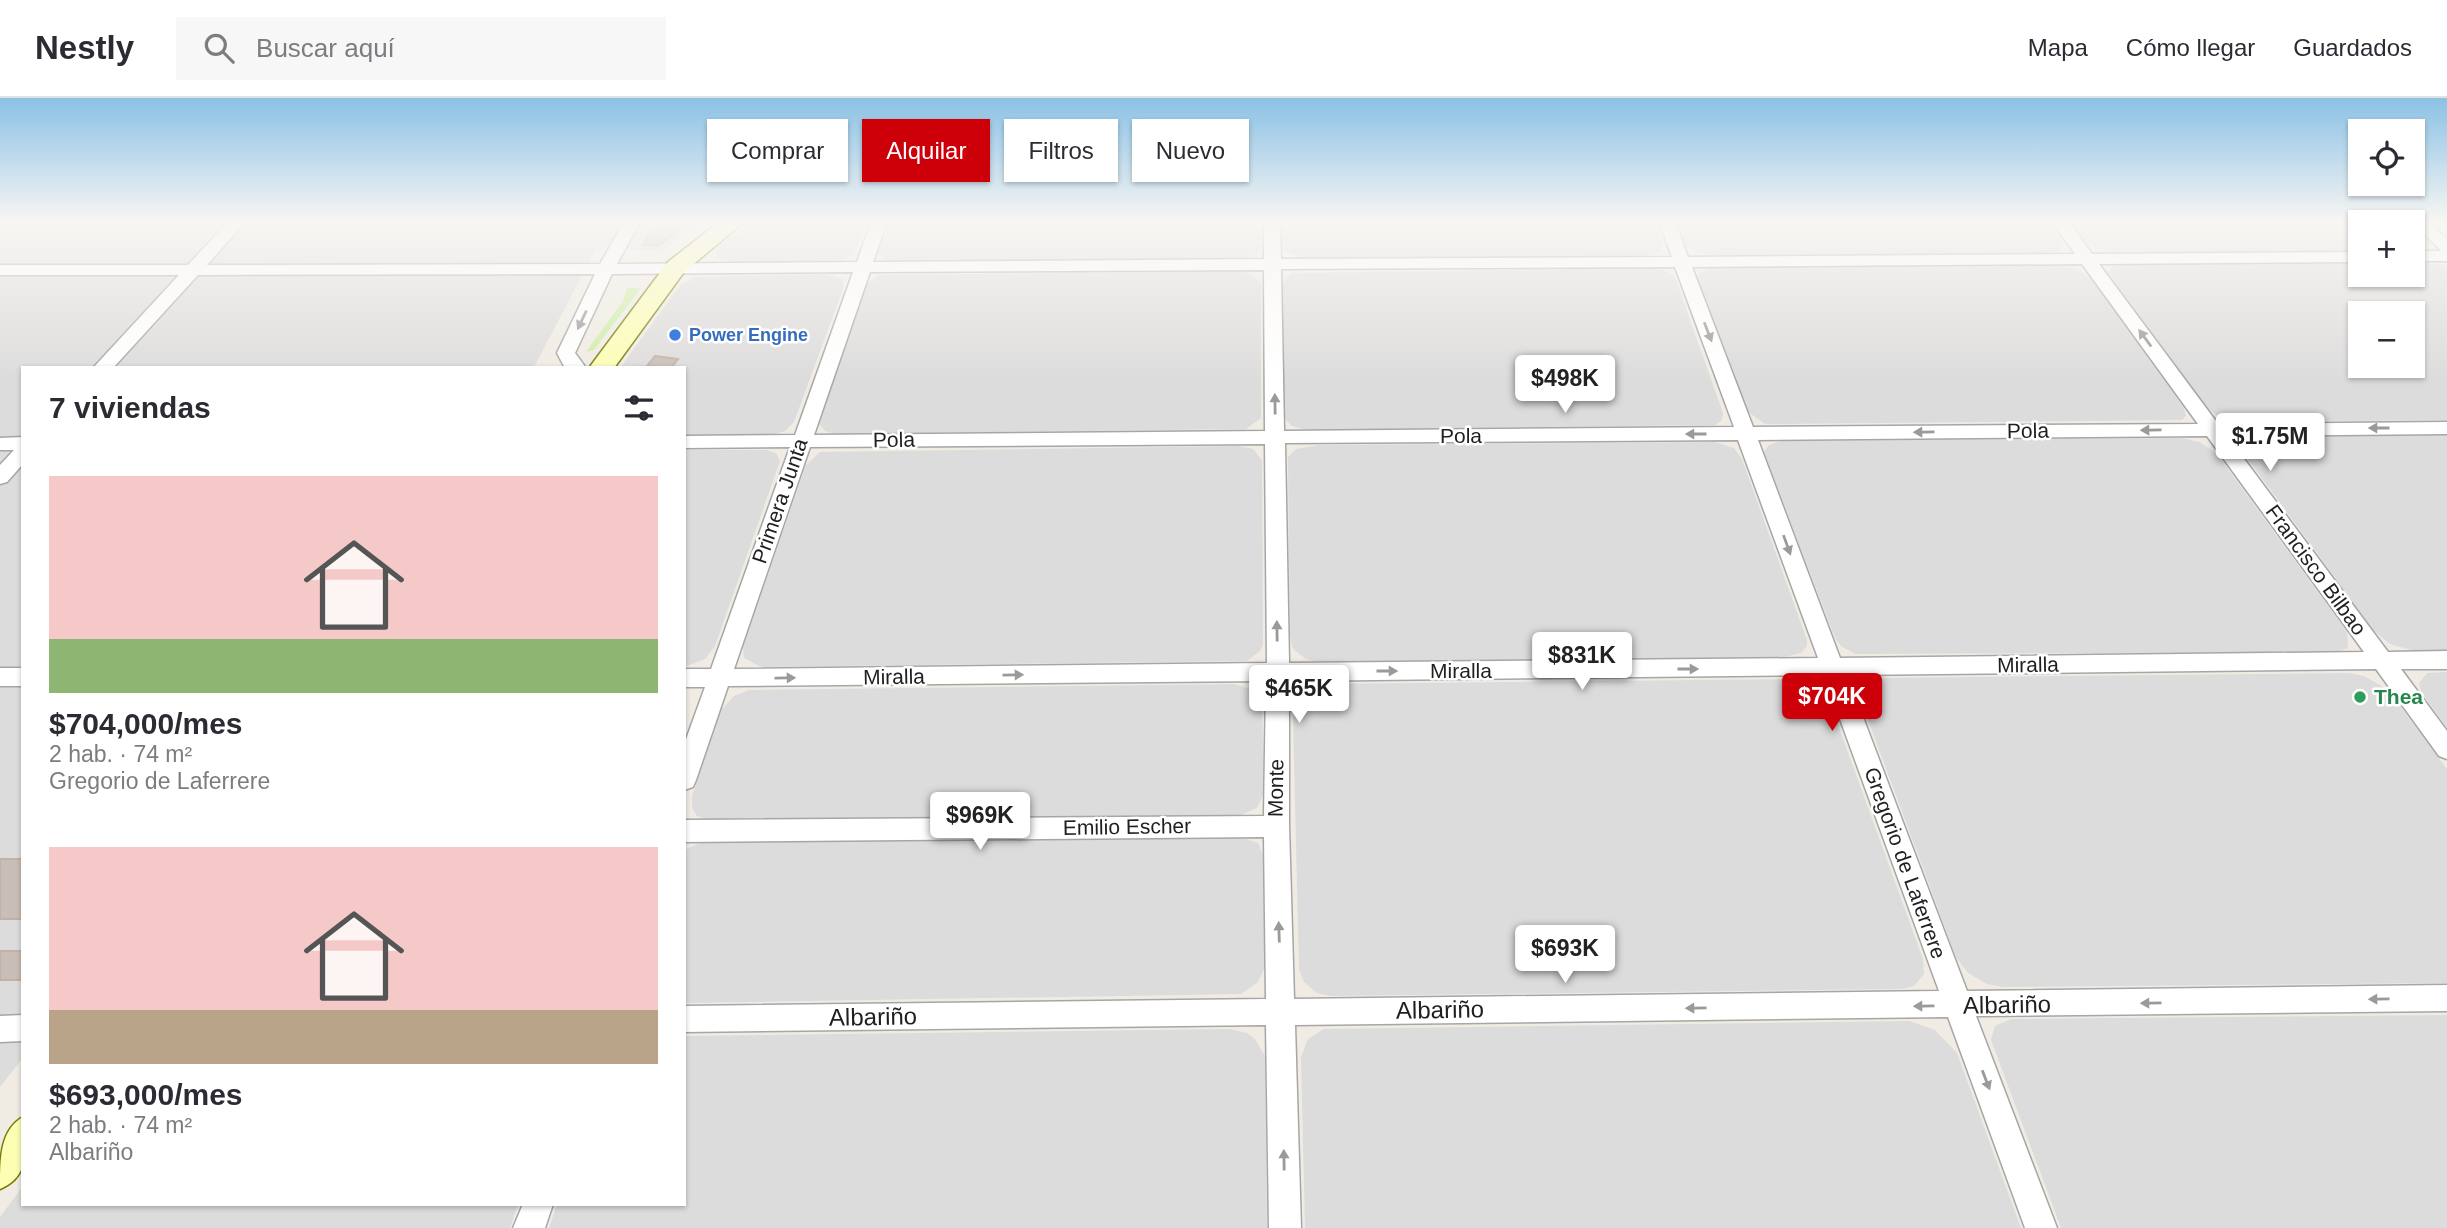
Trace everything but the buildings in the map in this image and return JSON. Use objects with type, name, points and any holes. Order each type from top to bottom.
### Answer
[{"type":"main road","points":[[602,366],[670,275]]},
{"type":"main road","points":[[0,1168],[21,1140]]},
{"type":"street","points":[[104,366],[189,275]]},
{"type":"street","points":[[575,366],[566,353],[604,275]]},
{"type":"street","name":"Primera Junta","points":[[686,774],[861,275]]},
{"type":"street","name":"Monte","points":[[1273,275],[1278,672],[1276,826],[1285,1228]]},
{"type":"street","name":"Gregorio de Laferrere","points":[[1687,275],[2041,1228]]},
{"type":"street","name":"Francisco Bilbao","points":[[2099,275],[2447,749]]},
{"type":"street","name":"Pola","points":[[686,443],[2447,428]]},
{"type":"street","points":[[0,444],[21,443]]},
{"type":"street","points":[[0,477],[21,455]]},
{"type":"street","name":"Miralla","points":[[686,678],[2447,660]]},
{"type":"street","points":[[0,677],[21,677]]},
{"type":"street","name":"Emilio Escher","points":[[686,831],[1276,826]]},
{"type":"street","name":"Albariño","points":[[686,1019],[1957,1006],[2447,998]]},
{"type":"street","points":[[0,1029],[21,1028]]},
{"type":"street","points":[[530,1228],[537,1206]]},
{"type":"shaded area","points":[[0,275],[582,275],[535,366],[21,366],[21,1061],[0,1087]]},
{"type":"shaded area","points":[[828,275],[842,279],[844,286],[794,422],[785,431],[772,435],[686,435],[686,366],[621,366],[680,285],[694,277]]},
{"type":"shaded area","points":[[879,275],[1253,275],[1261,283],[1261,418],[1246,429],[836,434],[825,431],[819,424],[866,285]]},
{"type":"shaded area","points":[[1290,275],[1671,275],[1675,277],[1723,413],[1722,420],[1715,425],[1307,430],[1292,426],[1285,419],[1282,283]]},
{"type":"shaded area","points":[[1699,275],[2085,275],[2091,279],[2184,408],[2186,416],[2182,420],[1765,424],[1748,412],[1697,278]]},
{"type":"shaded area","points":[[2110,275],[2348,275],[2348,287],[2425,287],[2425,275],[2447,275],[2447,420],[2240,422],[2220,417],[2208,409]]},
{"type":"shaded area","points":[[2447,435],[2447,651],[2415,651],[2390,644],[2374,631],[2239,447],[2242,441],[2252,437]]},
{"type":"shaded area","points":[[2181,438],[2200,442],[2217,454],[2347,632],[2348,648],[2335,652],[1855,654],[1841,646],[1835,638],[1764,452],[1769,445],[1781,441]]},
{"type":"shaded area","points":[[1715,442],[1734,448],[1742,459],[1807,640],[1807,646],[1801,653],[1777,659],[1322,663],[1306,659],[1293,649],[1290,637],[1288,457],[1296,449],[1319,445]]},
{"type":"shaded area","points":[[1239,446],[1253,449],[1262,460],[1263,645],[1260,651],[1247,661],[761,667],[744,658],[743,647],[806,465],[820,452]]},
{"type":"shaded area","points":[[686,450],[767,450],[777,454],[780,461],[715,646],[705,659],[686,666]]},
{"type":"shaded area","points":[[2447,672],[2447,728],[2421,692],[2419,683],[2427,673]]},
{"type":"shaded area","points":[[2349,673],[2364,676],[2387,689],[2447,769],[2447,983],[2003,987],[1987,984],[1968,973],[1956,957],[1858,693],[1865,681],[1877,678]]},
{"type":"shaded area","points":[[1792,679],[1814,685],[1829,700],[1923,959],[1924,974],[1914,986],[1902,989],[1330,996],[1317,993],[1304,982],[1299,970],[1293,719],[1294,698],[1301,690],[1318,684]]},
{"type":"shaded area","points":[[1235,684],[1251,689],[1262,701],[1264,793],[1257,808],[1236,817],[708,820],[697,816],[692,808],[692,796],[721,710],[734,696],[749,690]]},
{"type":"shaded area","points":[[1237,836],[1258,843],[1264,857],[1265,967],[1258,982],[1241,994],[686,1003],[686,849],[702,842]]},
{"type":"shaded area","points":[[2447,1015],[2447,1228],[2061,1228],[1991,1040],[1995,1026],[2011,1019]]},
{"type":"shaded area","points":[[1909,1021],[1935,1030],[1957,1053],[2021,1228],[1305,1228],[1301,1057],[1308,1039],[1324,1029]]},
{"type":"shaded area","points":[[1229,1029],[1247,1033],[1255,1039],[1265,1056],[1267,1228],[549,1228],[556,1206],[686,1206],[686,1036]]},
{"type":"shaded area","points":[[21,1189],[21,1206],[517,1206],[510,1228],[0,1228],[0,1217]]},
{"type":"green space","points":[[627,288],[641,288],[594,350],[586,352],[623,301]]},
{"type":"place","name":"Power Engine","points":[[675,335]]},
{"type":"place","name":"Thea","points":[[2360,697]]}]
